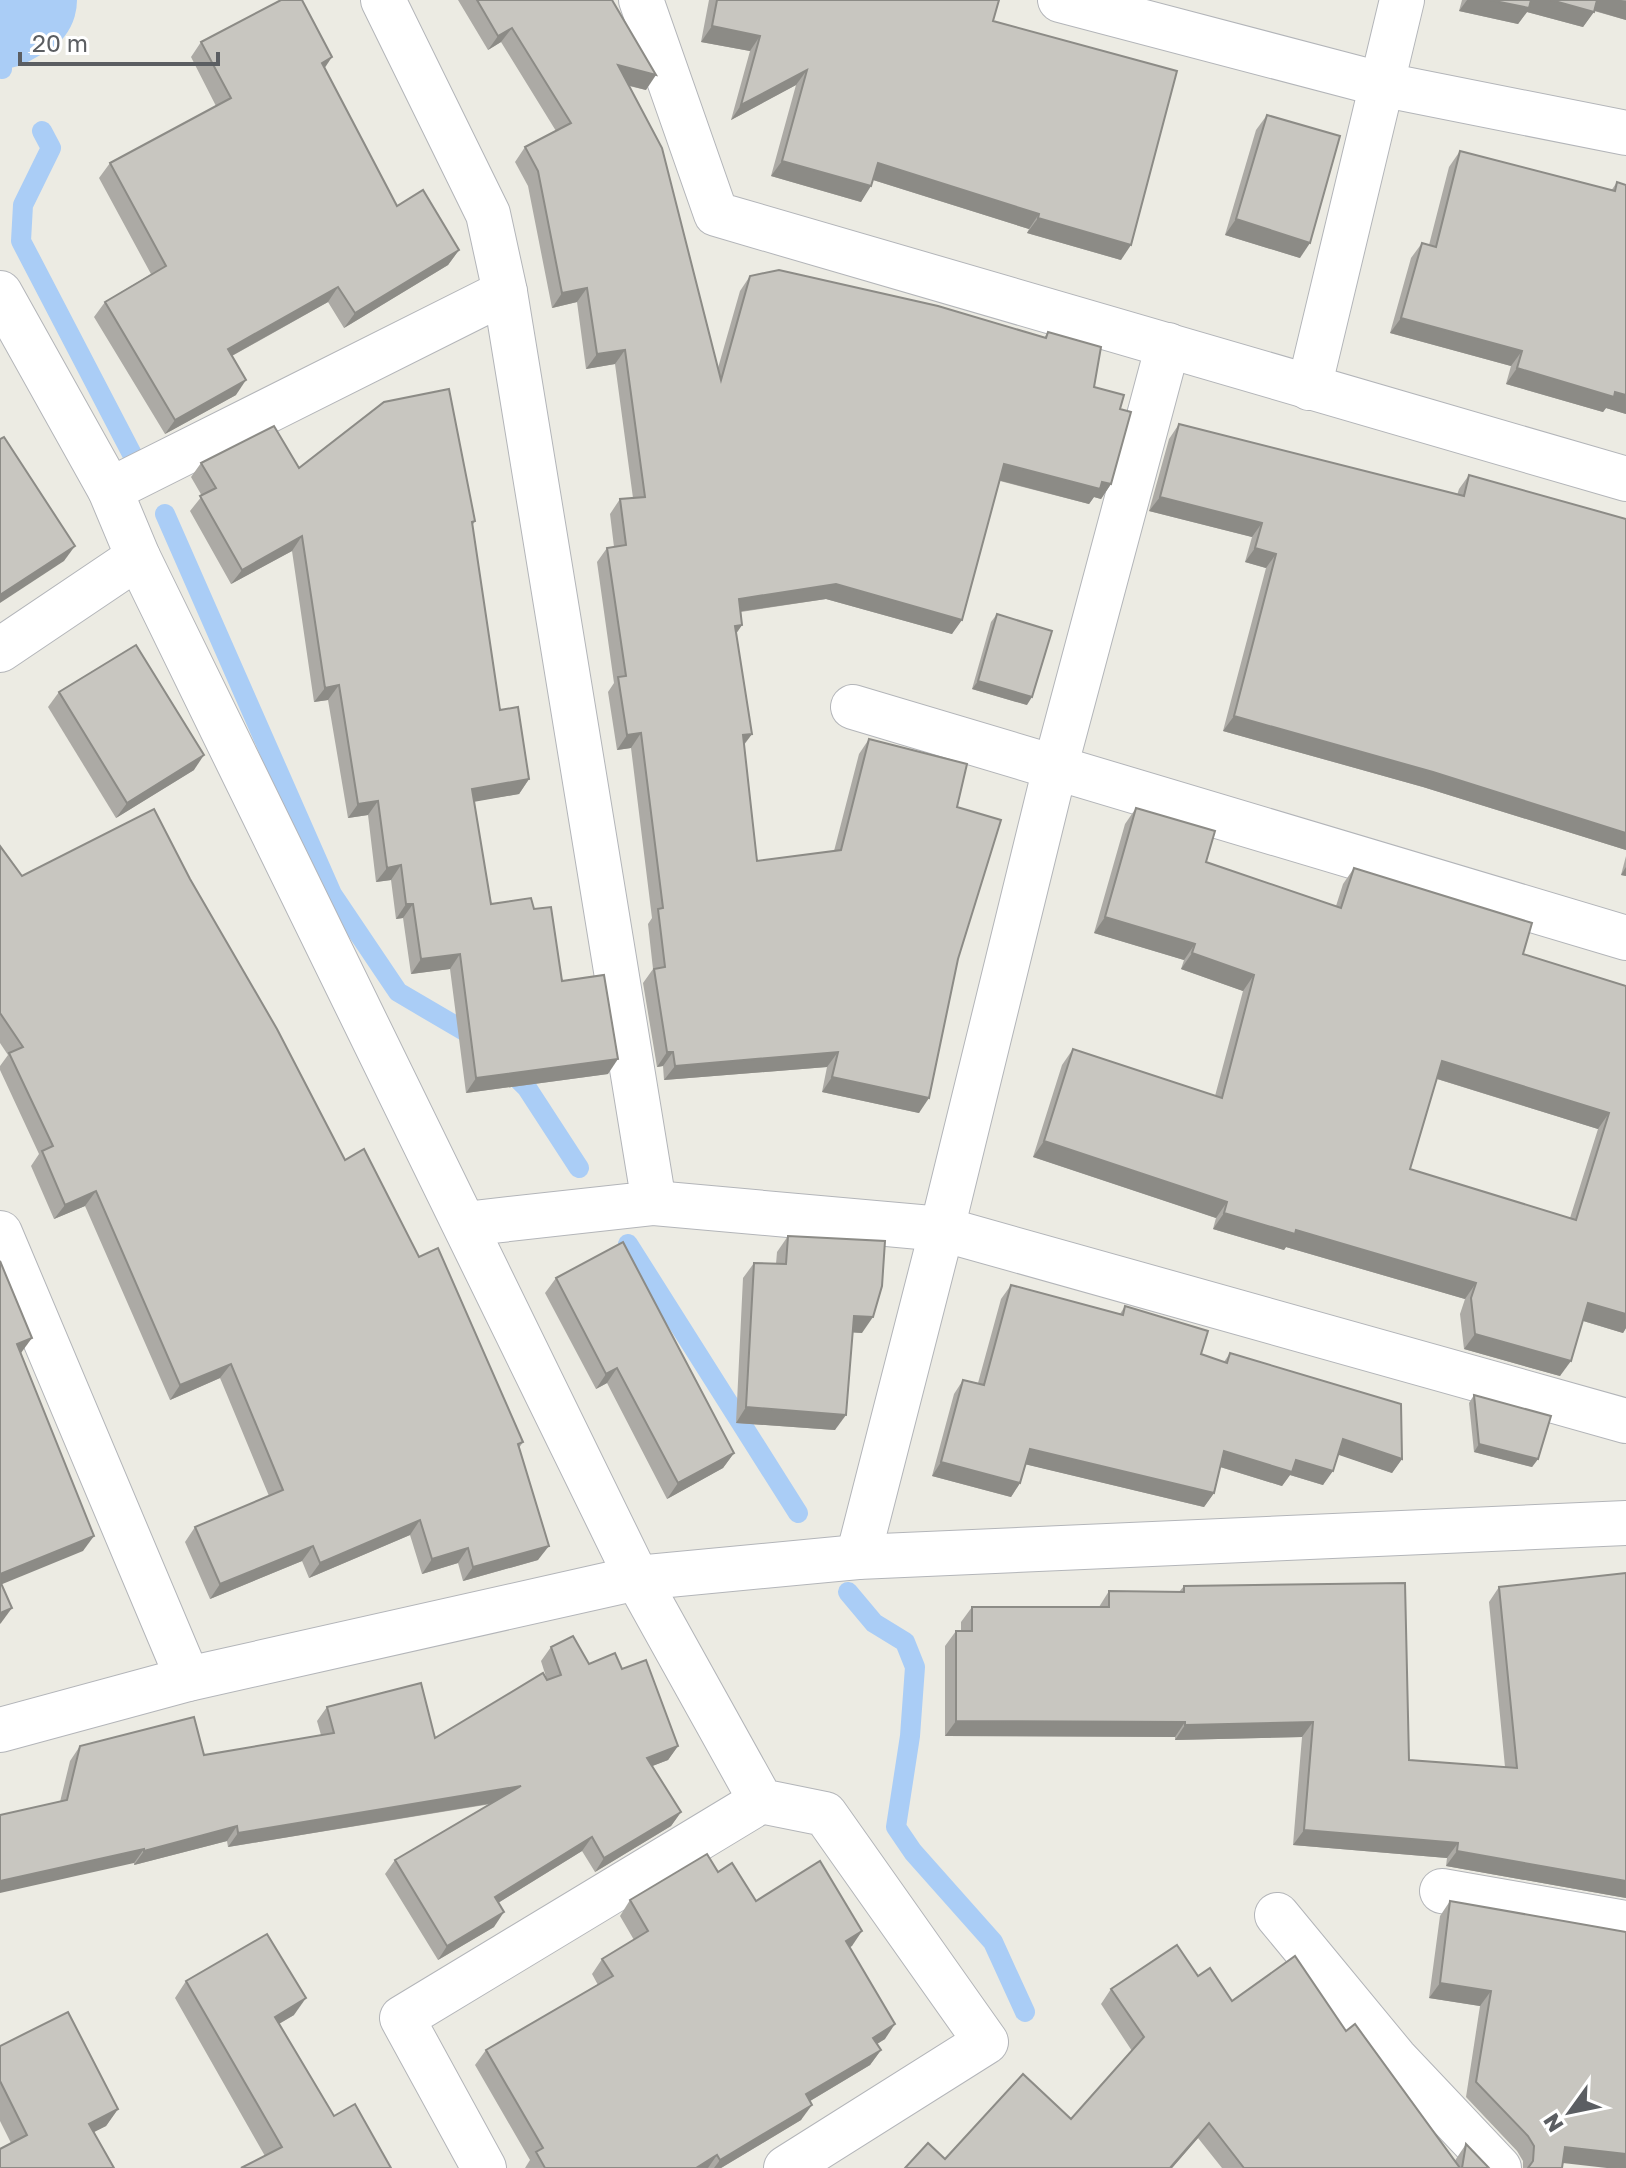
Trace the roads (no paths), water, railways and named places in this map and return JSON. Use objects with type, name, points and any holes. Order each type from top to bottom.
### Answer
[{"type":"street","points":[[383,0],[488,214],[505,292],[654,1203]]},
{"type":"street","points":[[641,0],[716,214],[1626,479]]},
{"type":"street","points":[[1060,0],[1380,84],[1626,133]]},
{"type":"street","points":[[1309,388],[1402,0]]},
{"type":"street","points":[[110,490],[505,292]]},
{"type":"street","points":[[0,293],[110,490],[138,557],[637,1578],[761,1801]]},
{"type":"street","points":[[858,1557],[1055,768],[1168,345]]},
{"type":"street","points":[[0,650],[138,557]]},
{"type":"street","points":[[853,707],[1626,938]]},
{"type":"street","points":[[465,1224],[654,1203],[942,1229],[1626,1421]]},
{"type":"street","points":[[0,1233],[188,1679]]},
{"type":"street","points":[[0,1730],[188,1679],[637,1578],[858,1557],[1626,1523]]},
{"type":"street","points":[[484,2168],[402,2018],[761,1801],[825,1814],[986,2042],[786,2168]]},
{"type":"street","points":[[1442,1891],[1626,1923]]},
{"type":"street","points":[[1277,1915],[1395,2058],[1499,2168]]},
{"type":"waterway","points":[[0,10],[18,0]]},
{"type":"waterway","points":[[0,65],[2,69]]},
{"type":"waterway","points":[[42,131],[51,148],[23,205],[21,241],[133,456]]},
{"type":"waterway","points":[[165,514],[332,894],[398,992],[478,1039]]},
{"type":"waterway","points":[[507,1068],[527,1088],[579,1168]]},
{"type":"waterway","points":[[628,1244],[798,1513]]},
{"type":"waterway","points":[[848,1592],[874,1623],[905,1642],[915,1667],[910,1736],[896,1827],[913,1852],[993,1942],[1025,2012]]}]
